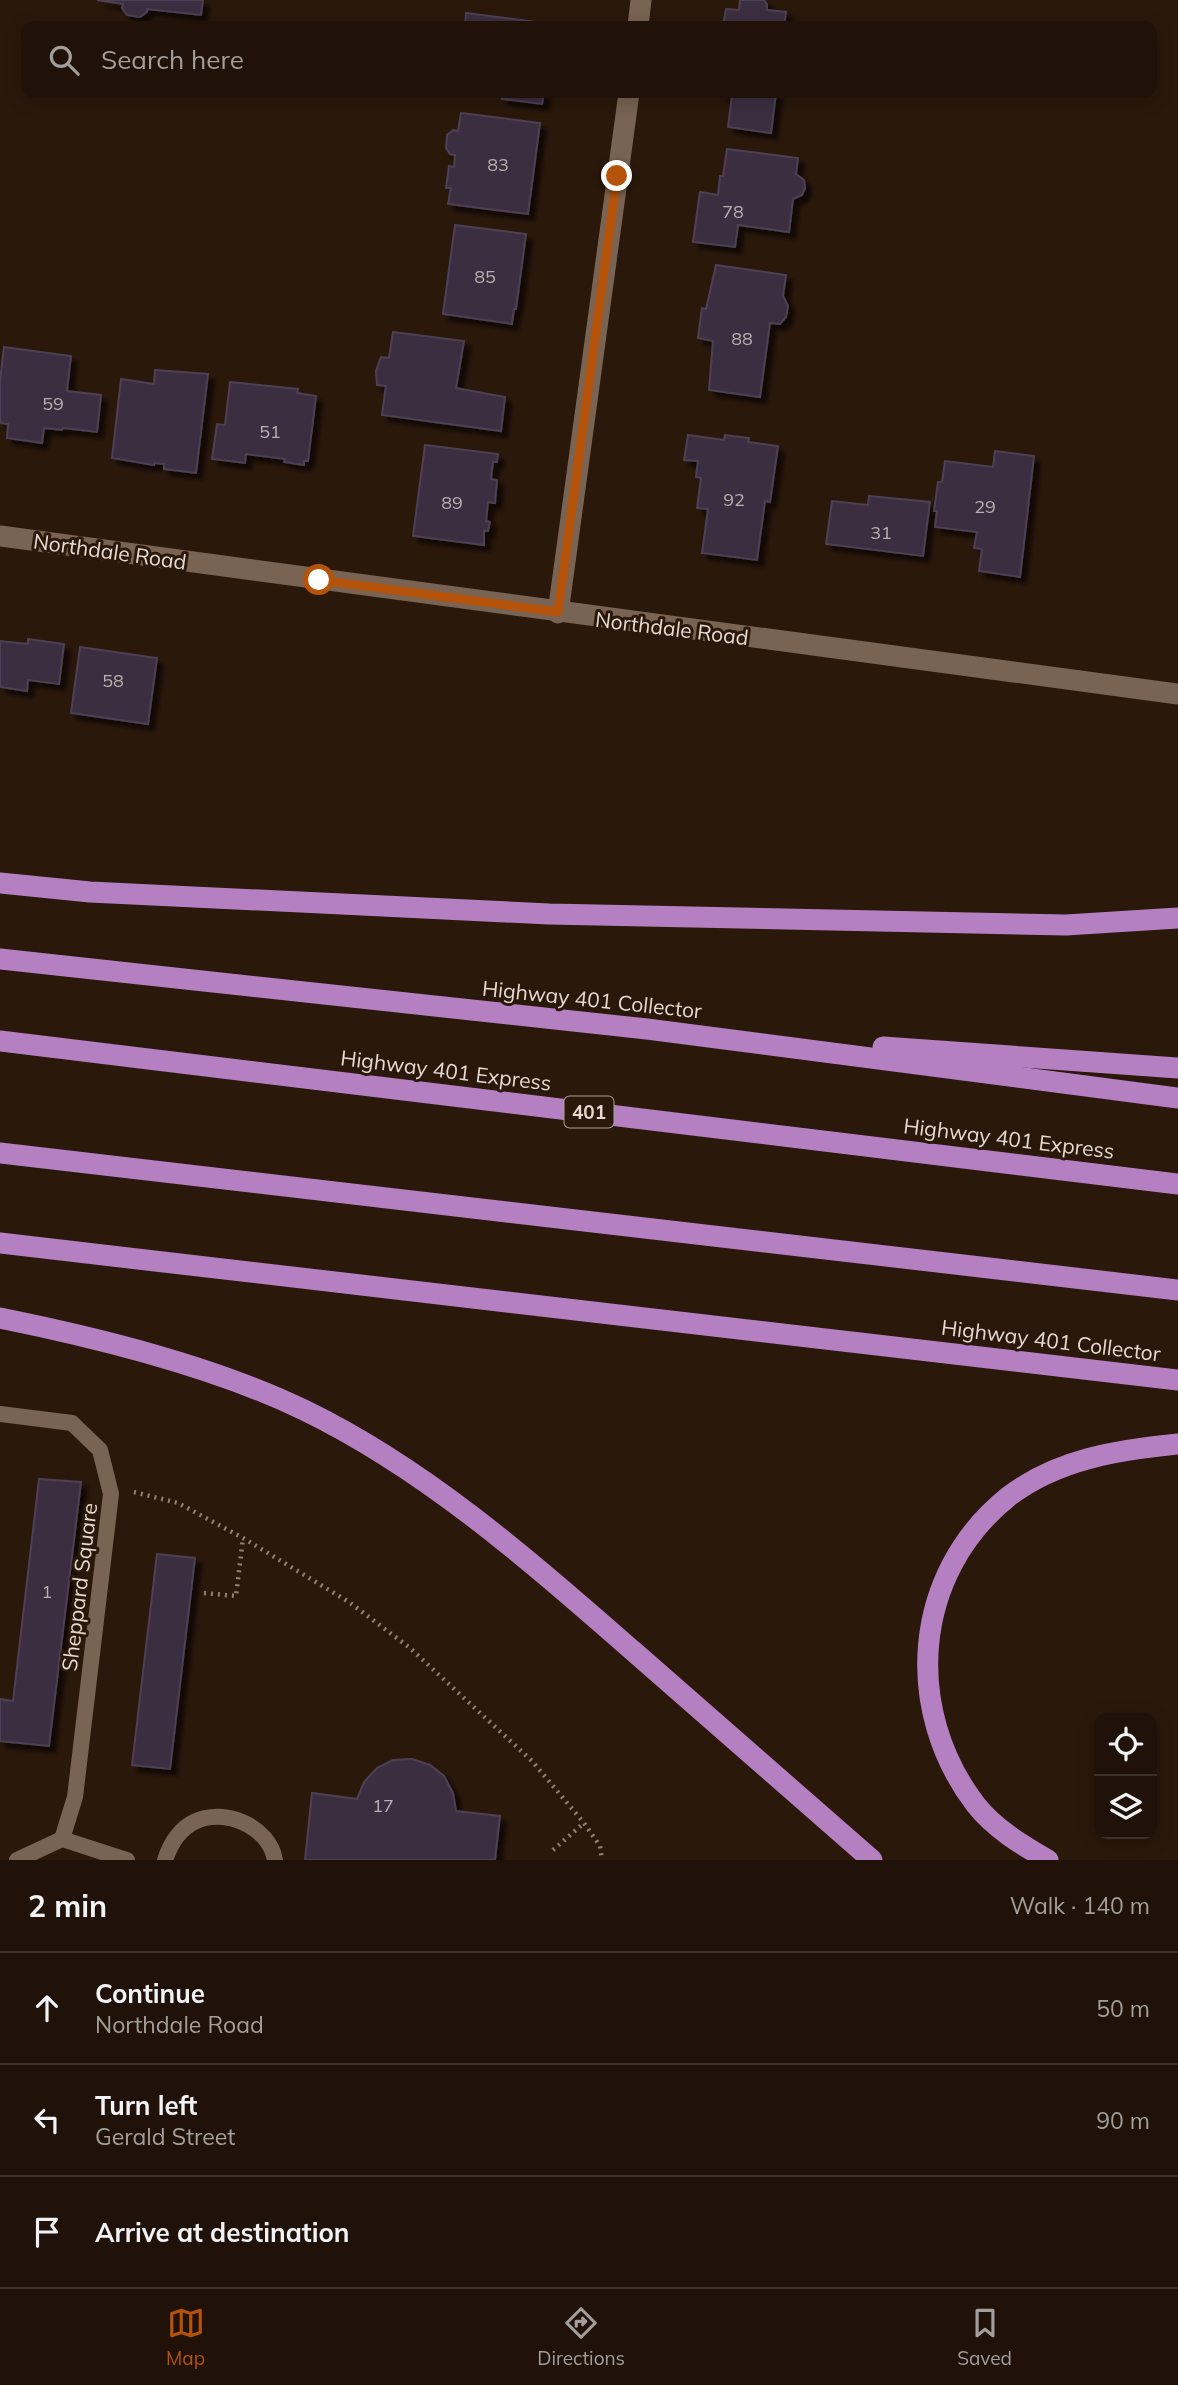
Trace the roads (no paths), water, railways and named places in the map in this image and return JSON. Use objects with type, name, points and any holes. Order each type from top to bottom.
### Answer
[{"type":"highway","points":[[0,884],[90,892],[549,914],[1066,925],[1178,918]]},
{"type":"highway","name":"Highway 401 Collector","points":[[0,959],[648,1029],[1178,1098]]},
{"type":"highway","points":[[648,1029],[1178,1068]]},
{"type":"highway","name":"Highway 401 Express","points":[[0,1041],[1178,1184]]},
{"type":"highway","points":[[0,1153],[1178,1290]]},
{"type":"highway","name":"Highway 401 Collector","points":[[0,1243],[1178,1380]]},
{"type":"highway","points":[[0,1318],[142,1353],[227,1378],[303,1409],[381,1452],[445,1497],[548,1578],[872,1860]]},
{"type":"highway","points":[[1048,1860],[1013,1840],[978,1808],[952,1771],[929,1700],[931,1620],[942,1584],[960,1551],[982,1522],[1009,1497],[1037,1479],[1067,1464],[1098,1455],[1178,1444]]},
{"type":"street","points":[[639,21],[641,0]]},
{"type":"street","points":[[558,612],[628,98]]},
{"type":"street","name":"Northdale Road","points":[[0,536],[1178,694]]},
{"type":"lane","name":"Sheppard Square","points":[[0,1414],[72,1423],[100,1450],[111,1494],[75,1797],[62,1839]]},
{"type":"lane","points":[[165,1860],[171,1842],[194,1822],[224,1816],[253,1826],[273,1849],[275,1860]]},
{"type":"lane","points":[[17,1860],[62,1839],[127,1860]]}]
